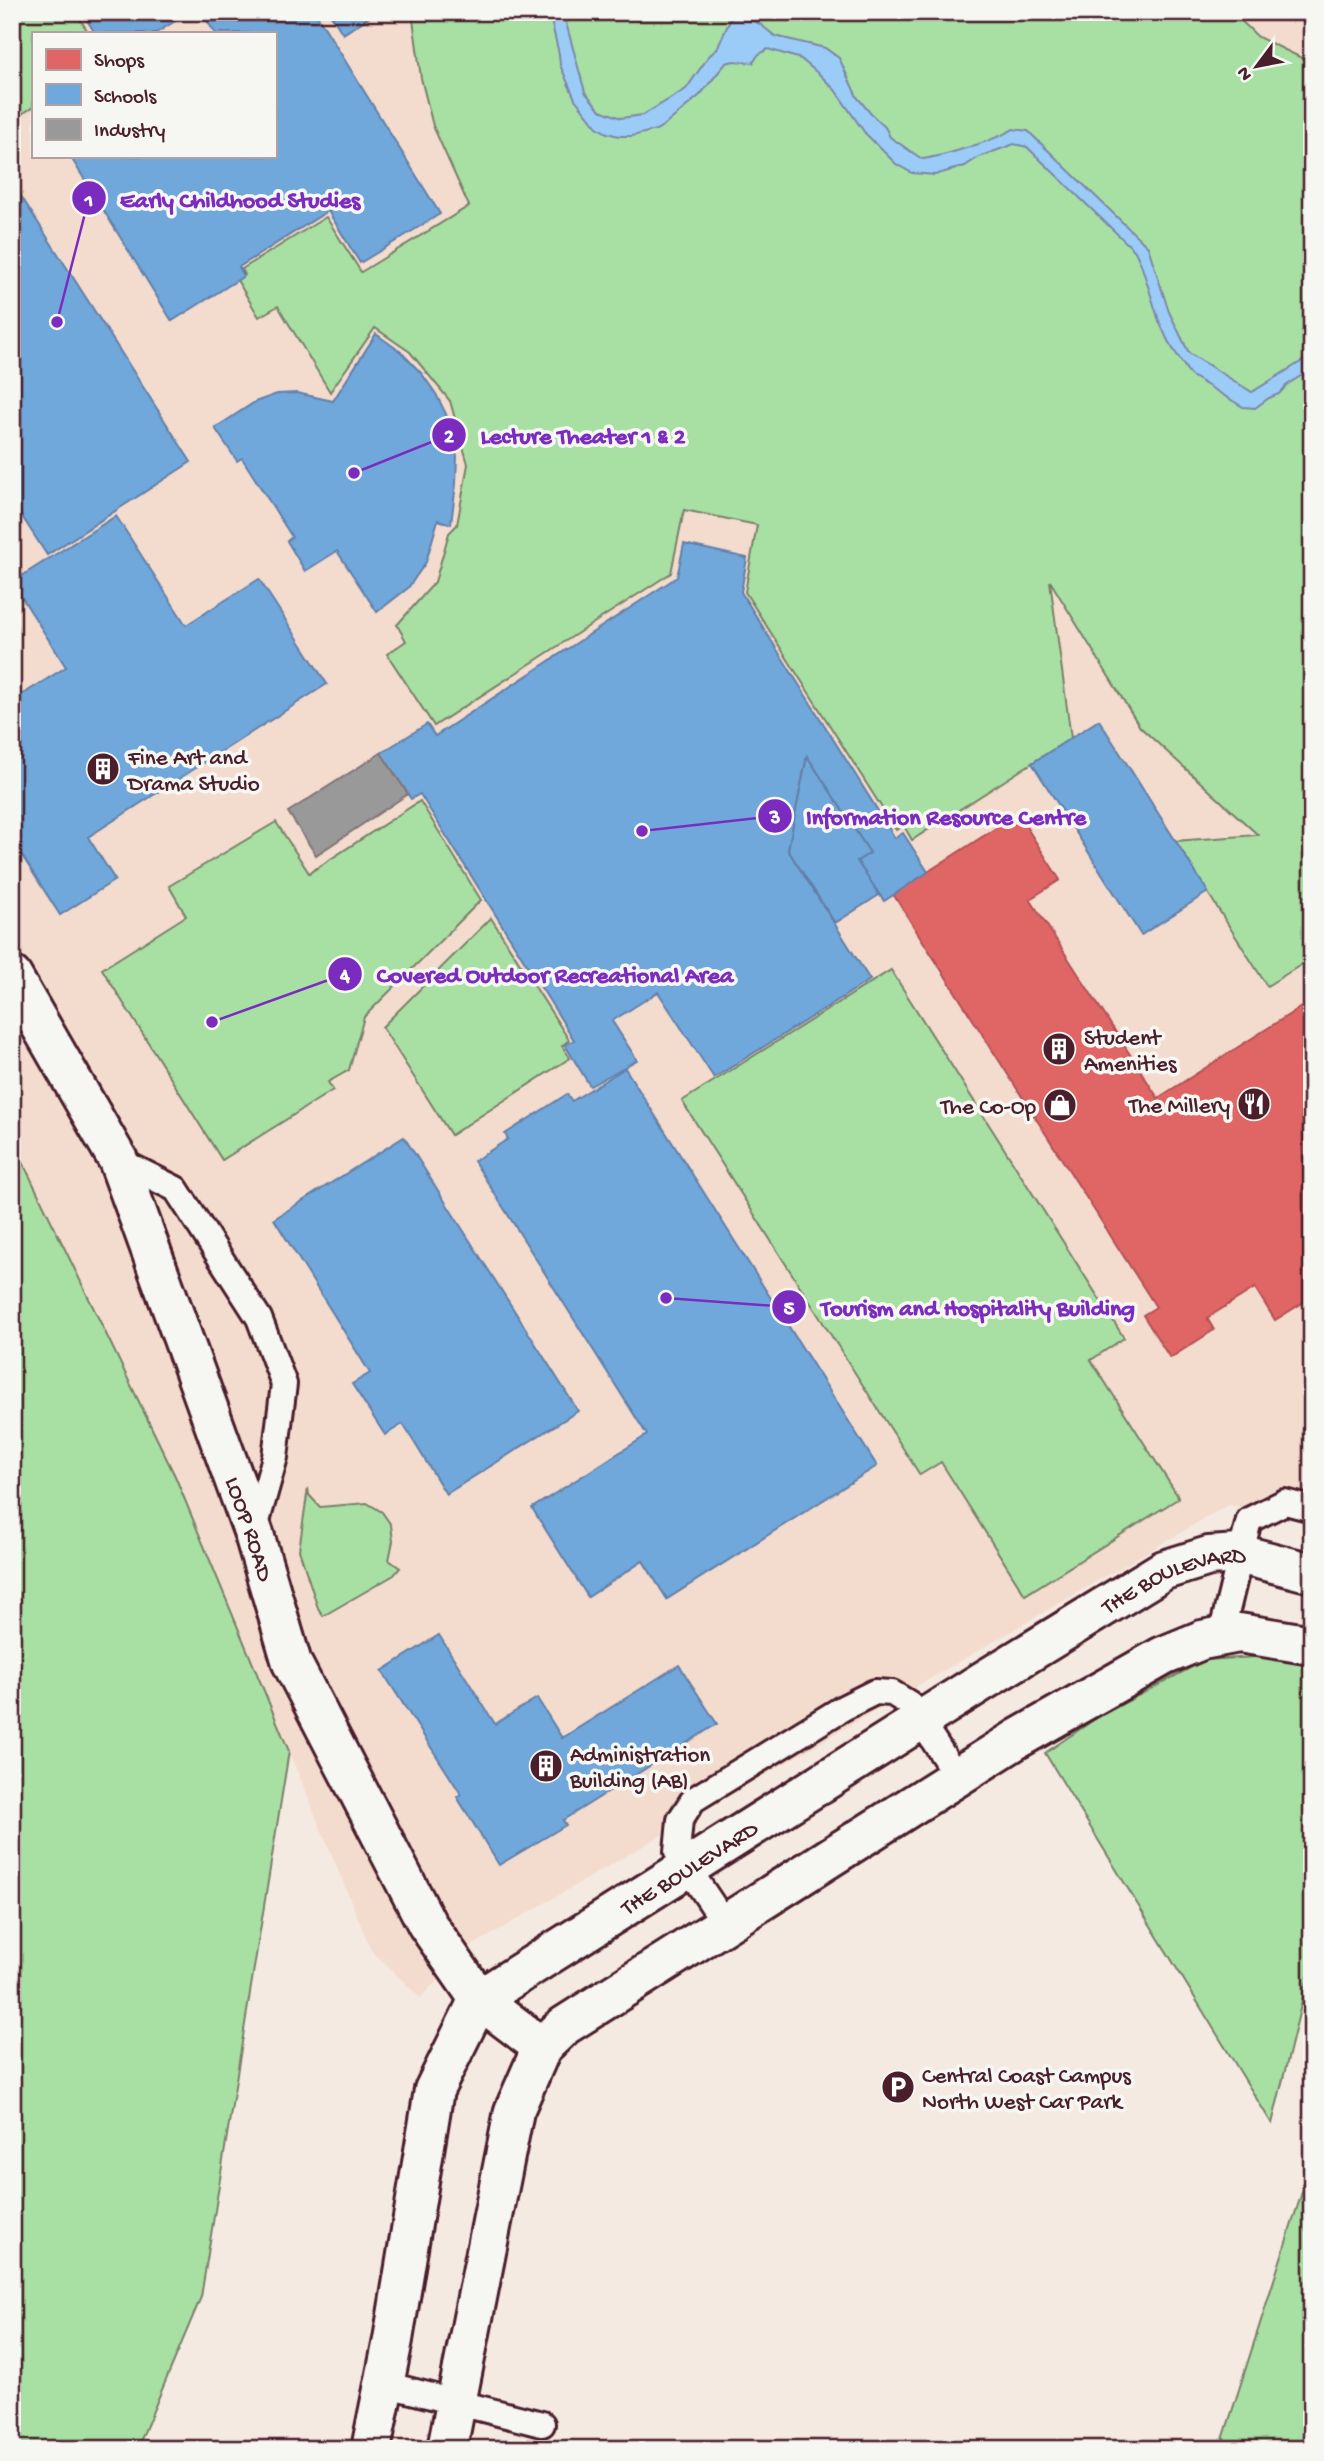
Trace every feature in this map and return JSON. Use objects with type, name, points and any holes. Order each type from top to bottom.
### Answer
[{"type":"street","name":"LOOP ROAD","points":[[12,976],[118,1160],[254,1534],[292,1663],[428,1924],[479,1999],[542,2047]]},
{"type":"street","name":"THE BOULEVARD","points":[[479,1999],[1164,1570],[1209,1556],[1239,1554],[1312,1573]]},
{"type":"street","points":[[447,2449],[514,2111],[542,2047],[564,2026],[1017,1739],[1163,1656],[1221,1635],[1239,1633],[1312,1645]]},
{"type":"street","points":[[372,2449],[434,2090],[479,1999]]},
{"type":"lane","points":[[118,1160],[176,1189],[259,1318],[280,1373],[284,1384],[275,1457],[254,1534]]},
{"type":"lane","points":[[1221,1635],[1249,1520],[1285,1503],[1312,1509]]},
{"type":"lane","points":[[726,1925],[677,1852],[680,1820],[693,1800],[842,1708],[875,1692],[892,1693],[910,1703],[957,1777]]},
{"type":"lane","points":[[384,2384],[542,2424]]},
{"type":"shaded area","points":[[12,12],[1312,12],[1312,1521],[1228,1505],[475,1944],[420,1998],[371,1950],[175,1476],[12,1140]]},
{"type":"green space","points":[[12,12],[75,12],[88,32],[32,32],[32,108],[12,120]]},
{"type":"green space","points":[[412,12],[1232,12],[1258,37],[1312,63],[1312,958],[1267,986],[1175,841],[1258,835],[1140,727],[1050,581],[1071,738],[912,840],[904,826],[896,830],[745,592],[757,525],[684,510],[671,573],[434,726],[387,654],[406,641],[397,625],[435,582],[449,533],[457,525],[468,464],[450,401],[410,352],[375,328],[330,392],[278,306],[259,317],[237,280],[245,275],[242,269],[326,217],[361,272],[469,206],[433,126],[421,78]]},
{"type":"green space","points":[[420,801],[481,900],[364,1017],[349,1070],[328,1082],[333,1090],[222,1160],[102,969],[186,916],[169,886],[276,822],[309,873]]},
{"type":"green space","points":[[491,918],[569,1040],[562,1046],[570,1058],[451,1135],[382,1027]]},
{"type":"green space","points":[[891,970],[1124,1338],[1091,1360],[1179,1498],[1025,1595],[941,1462],[920,1475],[682,1101]]},
{"type":"green space","points":[[12,1140],[175,1476],[289,1751],[201,2297],[137,2449],[12,2449]]},
{"type":"green space","points":[[308,1488],[309,1495],[320,1507],[367,1503],[382,1512],[391,1525],[393,1541],[389,1560],[400,1568],[394,1575],[323,1616],[299,1550]]},
{"type":"green space","points":[[1273,1656],[1312,1666],[1312,1960],[1272,2124],[1045,1753],[1098,1717],[1205,1660]]},
{"type":"green space","points":[[1312,2164],[1312,2449],[1220,2449],[1303,2189]]},
{"type":"water","points":[[549,12],[563,12],[585,92],[600,110],[621,118],[643,115],[686,89],[717,49],[732,16],[741,15],[760,24],[775,36],[825,48],[839,58],[857,97],[885,127],[890,137],[922,159],[969,147],[1013,129],[1028,131],[1148,247],[1169,312],[1189,353],[1252,392],[1312,355],[1312,369],[1255,408],[1243,407],[1190,375],[1168,341],[1159,321],[1135,251],[1027,147],[1014,144],[979,157],[965,166],[935,175],[912,173],[896,164],[865,133],[835,90],[801,59],[768,49],[758,55],[753,63],[726,63],[700,95],[656,130],[632,136],[607,133],[597,127],[575,99],[560,65]]},
{"type":"building: Shops","name":"Student Amenities","points":[[1018,814],[1060,880],[1030,899],[1158,1098],[1312,1000],[1312,1297],[1275,1320],[1255,1288],[1207,1318],[1214,1330],[1170,1358],[1143,1315],[1156,1307],[893,894]]},
{"type":"building: Schools","points":[[82,12],[188,12],[158,32],[94,32]]},
{"type":"building: Schools","points":[[210,12],[315,12],[440,214],[360,263],[328,211],[239,267],[244,276],[172,321],[71,158],[276,158],[276,32],[214,32],[204,16]]},
{"type":"building: Schools","points":[[329,12],[377,12],[343,34]]},
{"type":"building: Schools","points":[[12,182],[191,462],[47,555],[12,501]]},
{"type":"building: Schools","points":[[376,334],[401,352],[436,394],[446,414],[457,456],[451,524],[438,520],[426,562],[408,588],[377,612],[337,551],[305,571],[287,541],[292,537],[242,458],[237,461],[215,428],[255,402],[277,394],[297,393],[333,401]]},
{"type":"building: Schools","name":"Fine Art and Drama Studio","points":[[116,516],[186,625],[259,579],[327,684],[88,837],[115,880],[60,915],[12,840],[12,701],[66,667],[12,582]]},
{"type":"building: Schools","points":[[684,544],[747,558],[741,592],[895,838],[903,833],[928,872],[884,901],[857,861],[870,853],[807,756],[788,850],[870,980],[714,1078],[658,992],[612,1021],[637,1060],[590,1086],[565,1045],[574,1040],[420,794],[411,799],[381,753],[427,724],[435,736],[677,577]]},
{"type":"building: Schools","points":[[1099,720],[1208,892],[1141,935],[1032,763]]},
{"type":"building: Schools","points":[[807,756],[870,853],[857,861],[879,895],[835,923],[788,850]]},
{"type":"building: Schools","points":[[625,1068],[877,1466],[667,1599],[643,1561],[588,1597],[532,1508],[647,1435],[474,1161],[508,1139],[505,1134],[567,1094],[572,1101]]},
{"type":"building: Schools","points":[[404,1137],[578,1411],[446,1494],[403,1424],[385,1435],[352,1384],[370,1373],[274,1219]]},
{"type":"building: Schools","name":"Administration Building (AB)","points":[[439,1635],[495,1724],[537,1698],[562,1738],[679,1665],[717,1724],[563,1820],[566,1825],[499,1865],[457,1797],[461,1794],[382,1671]]},
{"type":"building: Industry","points":[[381,753],[408,794],[316,855],[288,812]]},
{"type":"place","name":"Early Childhood Studies","points":[[57,322]]},
{"type":"place","name":"Lecture Theater 1 & 2","points":[[354,473]]},
{"type":"place","name":"Fine Art and Drama Studio","points":[[103,769]]},
{"type":"place","name":"Information Resource Centre","points":[[642,831]]},
{"type":"place","name":"Covered Outdoor Recreational Area","points":[[212,1022]]},
{"type":"place","name":"Student Amenities","points":[[1059,1049]]},
{"type":"place","name":"The Millery","points":[[1254,1104]]},
{"type":"place","name":"The Co-Op","points":[[1060,1105]]},
{"type":"place","name":"Tourism and Hospitality Building","points":[[666,1298]]},
{"type":"place","name":"Administration Building (AB)","points":[[546,1766]]},
{"type":"place","name":"Central Coast Campus North West Car Park","points":[[898,2087]]}]
